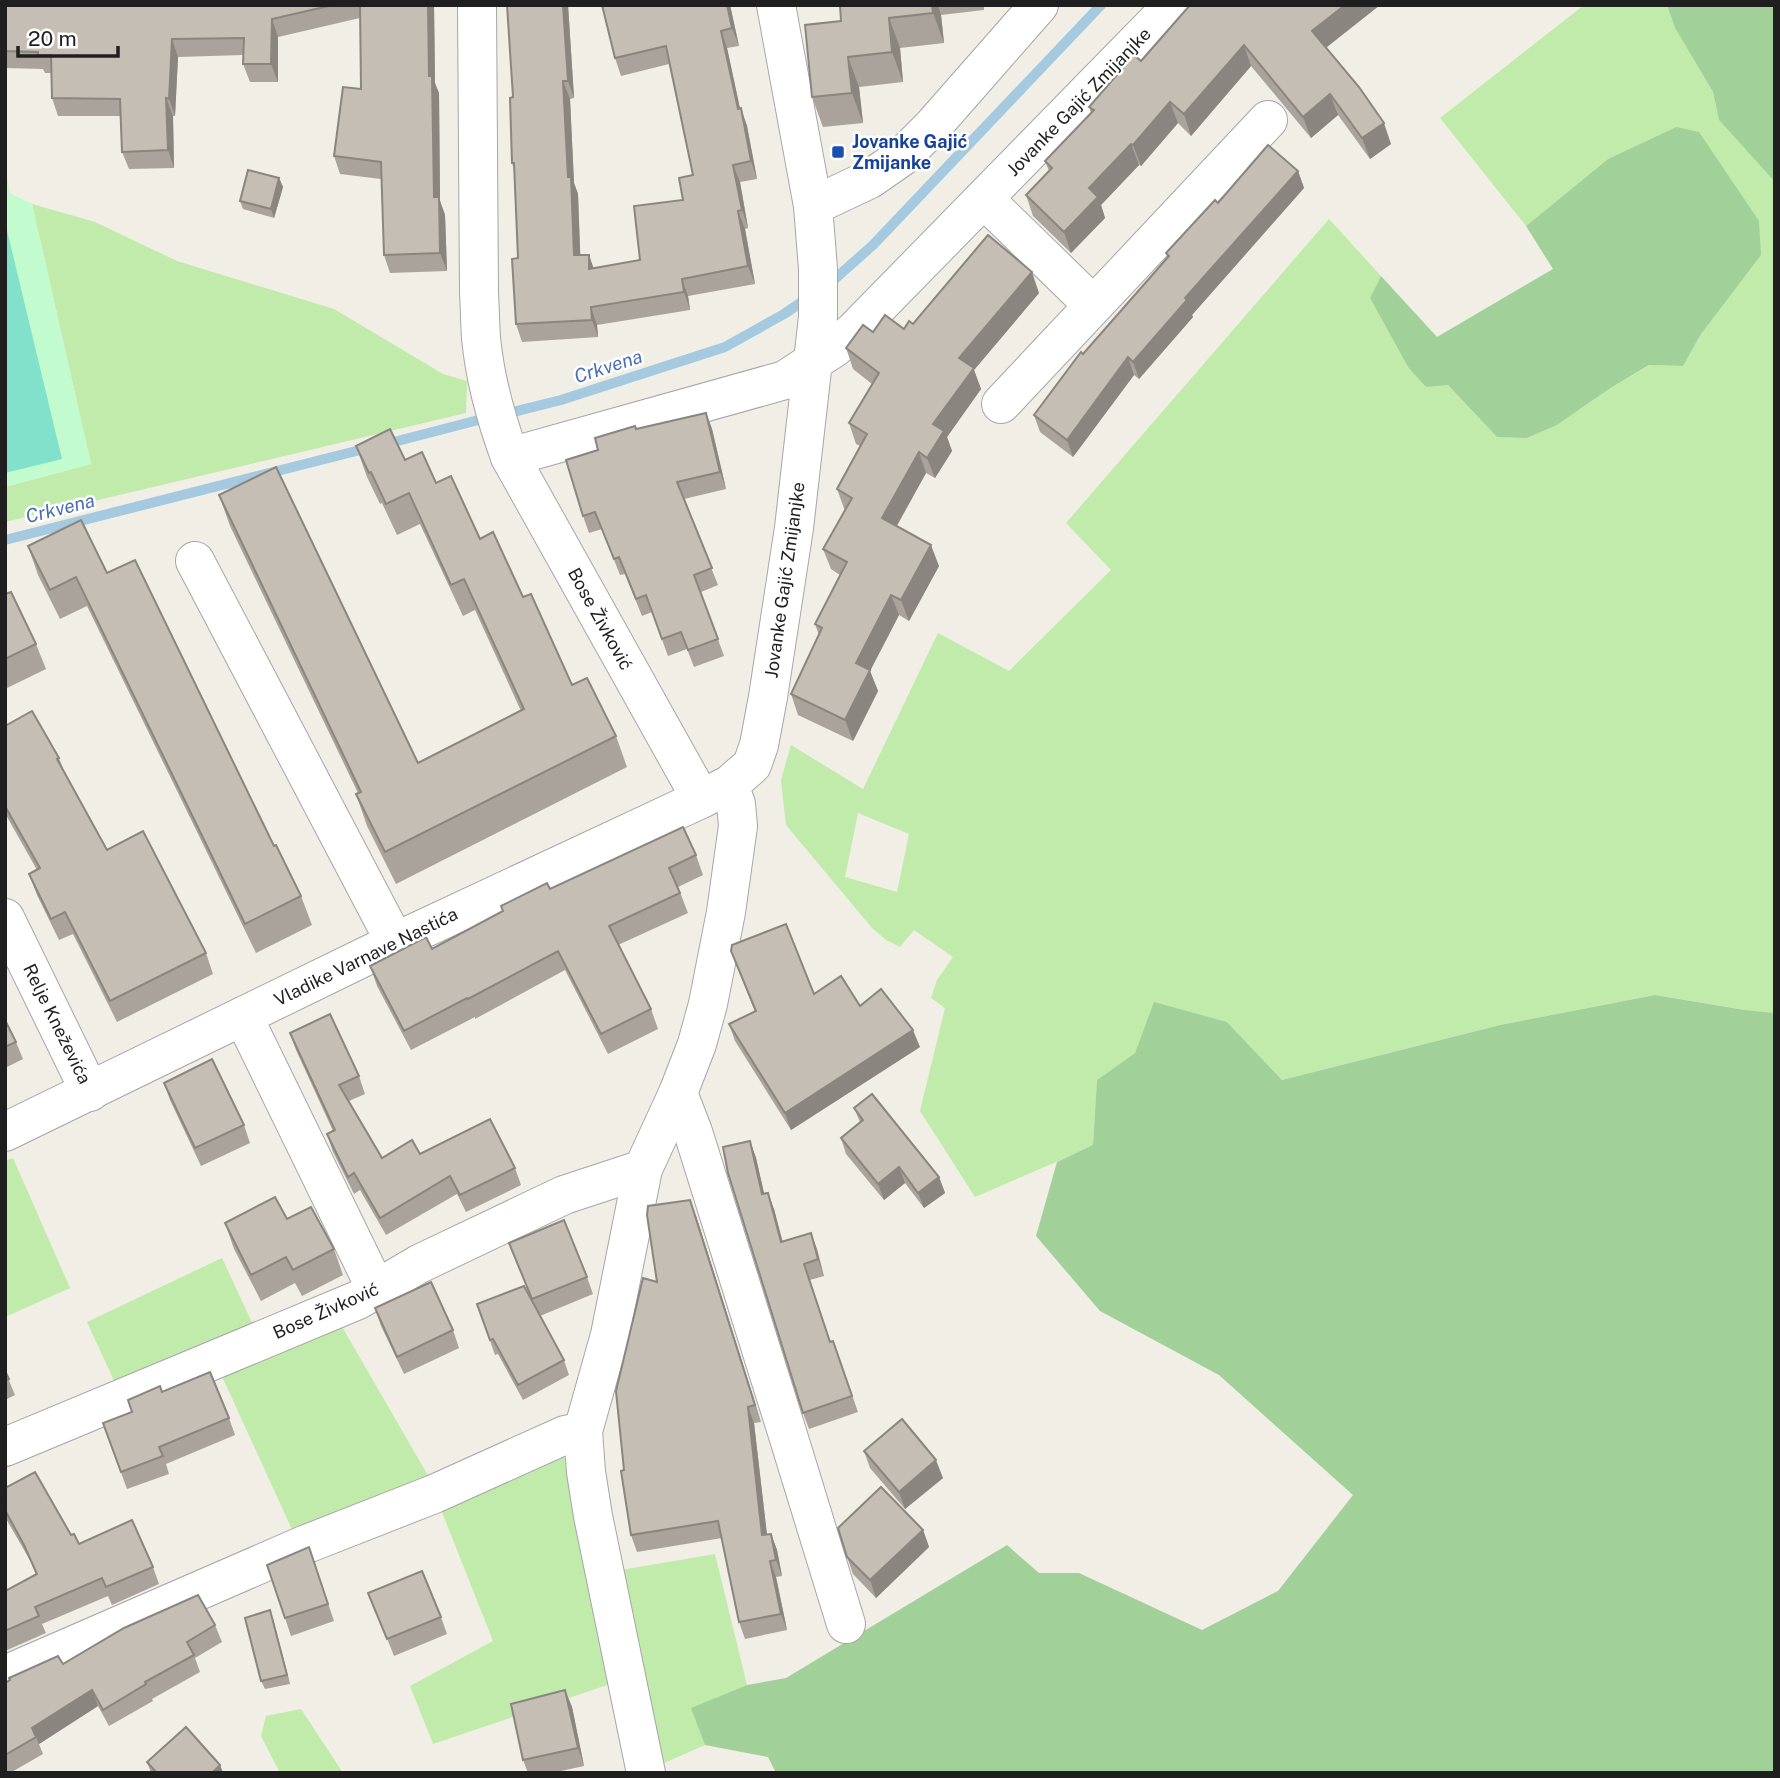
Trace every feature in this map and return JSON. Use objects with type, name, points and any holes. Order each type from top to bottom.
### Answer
[{"type":"street","name":"Bose Živković","points":[[477,5],[481,338],[488,379],[506,447],[715,792],[736,804],[738,826],[726,912],[708,1004],[697,1044],[678,1093],[643,1169],[610,1335],[583,1431],[593,1516],[646,1773]]},
{"type":"street","name":"Jovanke Gajić Zmijanjke","points":[[715,792],[752,765],[761,733],[794,528],[818,317],[818,269],[813,206],[776,5]]},
{"type":"street","points":[[813,206],[870,179],[903,156],[932,127],[1039,5]]},
{"type":"street","name":"Jovanke Gajić Zmijanjke","points":[[813,362],[854,331],[1173,5]]},
{"type":"street","points":[[1001,404],[1268,120]]},
{"type":"street","points":[[984,199],[1093,305]]},
{"type":"street","points":[[506,447],[785,380],[813,362]]},
{"type":"street","points":[[195,561],[395,942]]},
{"type":"street","name":"Vladike Varnave Nastića","points":[[5,1132],[395,942],[715,792]]},
{"type":"street","name":"Relje Kneževića","points":[[5,918],[90,1092]]},
{"type":"street","points":[[243,1016],[376,1289]]},
{"type":"street","points":[[678,1093],[693,1132],[846,1624]]},
{"type":"street","name":"Bose Živković","points":[[5,1447],[358,1300],[419,1264],[564,1195],[643,1169]]},
{"type":"street","points":[[5,1675],[304,1545],[434,1494],[565,1435],[583,1431]]},
{"type":"green space","points":[[1584,5],[1667,5],[1675,28],[1713,92],[1719,120],[1775,182],[1775,1013],[1655,995],[1500,1025],[1282,1080],[1227,1022],[1155,1003],[1135,1053],[1097,1080],[1093,1146],[975,1197],[920,1111],[945,1008],[931,998],[937,980],[953,957],[914,930],[900,947],[886,940],[872,928],[786,825],[781,780],[791,745],[863,789],[938,633],[1009,671],[1111,570],[1066,523],[1329,219],[1381,276],[1370,298],[1408,367],[1448,385],[1497,437],[1527,438],[1557,425],[1650,365],[1683,366],[1701,334],[1676,127],[1608,159],[1526,226],[1440,118]],"holes":[[[858,813],[909,834],[897,892],[845,877]]]},
{"type":"green space","points":[[1667,5],[1775,5],[1775,182],[1719,120],[1713,92],[1675,28]]},
{"type":"green space","points":[[1676,127],[1699,132],[1759,221],[1761,255],[1701,334],[1683,366],[1649,365],[1557,425],[1527,438],[1497,437],[1448,385],[1426,387],[1408,367],[1370,298],[1381,276],[1437,337],[1553,269],[1526,226],[1608,159]]},
{"type":"green space","points":[[5,166],[10,193],[32,204],[91,464],[5,487]]},
{"type":"green space","points":[[32,204],[95,222],[177,261],[334,309],[443,374],[467,381],[466,413],[5,522],[5,487],[91,464]]},
{"type":"green space","points":[[5,222],[62,459],[5,473]]},
{"type":"green space","points":[[1655,995],[1775,1013],[1775,1773],[776,1773],[768,1757],[705,1745],[691,1708],[747,1685],[786,1678],[1007,1545],[1039,1573],[1079,1573],[1202,1630],[1278,1591],[1353,1495],[1219,1375],[1100,1311],[1036,1236],[1057,1162],[1093,1145],[1097,1080],[1135,1053],[1154,1002],[1227,1022],[1282,1080],[1500,1025]]},
{"type":"green space","points":[[13,1158],[70,1288],[5,1317],[5,1161]]},
{"type":"green space","points":[[222,1258],[256,1331],[116,1385],[87,1322]]},
{"type":"green space","points":[[341,1325],[430,1479],[295,1536],[220,1372]]},
{"type":"green space","points":[[563,1454],[596,1578],[613,1683],[433,1744],[410,1686],[493,1641],[438,1502]]},
{"type":"green space","points":[[715,1554],[747,1685],[692,1708],[705,1745],[655,1767],[615,1571]]},
{"type":"green space","points":[[301,1709],[343,1773],[280,1773],[261,1736],[266,1716]]},
{"type":"building","points":[[5,5],[333,5],[272,19],[271,64],[243,64],[244,38],[172,39],[169,99],[166,98],[168,150],[122,152],[120,99],[52,98],[51,55],[5,51]]},
{"type":"building","points":[[360,5],[428,5],[434,197],[439,197],[440,253],[384,255],[381,162],[334,156],[343,87],[361,89]]},
{"type":"building","points":[[507,5],[563,5],[568,81],[563,81],[574,255],[589,255],[589,269],[640,260],[634,206],[683,200],[679,178],[693,175],[666,46],[615,58],[602,5],[727,5],[732,28],[721,31],[738,109],[741,108],[751,161],[733,165],[742,210],[738,211],[748,266],[682,279],[684,292],[591,307],[592,320],[516,324],[512,259],[518,258]]},
{"type":"building","points":[[840,5],[932,5],[933,13],[889,18],[892,52],[848,57],[852,93],[812,97],[805,25],[841,21]]},
{"type":"building","points":[[1190,5],[1345,5],[1312,31],[1359,87],[1384,123],[1362,138],[1330,94],[1303,117],[1244,45],[1184,114],[1170,102],[1133,145],[1131,144],[1089,188],[1098,197],[1064,232],[1026,195],[1052,168],[1045,161],[1094,110],[1089,107],[1134,55],[1141,61]]},
{"type":"building","points":[[1268,145],[1298,171],[1185,298],[1187,300],[1133,362],[1128,357],[1067,440],[1034,415],[1081,352],[1083,354],[1169,256],[1166,253],[1215,200],[1218,203]]},
{"type":"building","points":[[248,170],[279,178],[271,209],[240,201]]},
{"type":"building","points":[[988,235],[1032,272],[959,358],[974,368],[933,424],[944,431],[927,458],[919,452],[882,518],[931,545],[901,600],[891,595],[856,663],[870,670],[845,720],[791,694],[822,628],[815,624],[847,562],[823,549],[852,498],[837,489],[867,434],[849,423],[879,373],[846,348],[863,325],[873,332],[885,315],[904,329],[909,321],[913,324]]},
{"type":"building","points":[[706,413],[720,472],[677,482],[712,568],[694,575],[718,639],[688,650],[681,632],[662,639],[646,595],[636,599],[619,557],[614,559],[595,512],[583,516],[566,460],[598,450],[595,438],[635,426],[636,429]]},
{"type":"building","points":[[390,429],[405,460],[422,452],[436,483],[451,476],[480,539],[493,532],[523,597],[531,594],[572,685],[587,678],[616,736],[385,852],[356,794],[361,792],[219,495],[276,467],[418,763],[524,709],[464,579],[451,585],[409,493],[386,504],[356,446]]},
{"type":"building","points":[[81,520],[107,573],[135,560],[301,896],[245,924],[76,577],[50,590],[28,546]]},
{"type":"building","points":[[11,592],[36,644],[5,659],[5,594]]},
{"type":"building","points":[[32,711],[107,850],[143,831],[206,953],[110,1001],[65,912],[51,919],[29,874],[40,868],[5,806],[5,726]]},
{"type":"building","points":[[683,827],[696,855],[669,868],[680,893],[609,926],[651,1009],[601,1034],[558,951],[404,1031],[370,966],[426,937],[432,949],[503,911],[501,906],[547,883],[550,889]]},
{"type":"building","points":[[786,924],[814,994],[841,976],[860,1006],[881,989],[913,1030],[785,1113],[729,1024],[756,1011],[731,951],[732,945]]},
{"type":"building","points":[[330,1014],[359,1076],[339,1085],[382,1158],[412,1140],[420,1154],[490,1119],[515,1168],[460,1195],[450,1176],[380,1218],[354,1173],[348,1177],[327,1134],[335,1130],[290,1033]]},
{"type":"building","points":[[5,1020],[16,1042],[5,1047]]},
{"type":"building","points":[[212,1059],[244,1125],[195,1148],[164,1083]]},
{"type":"building","points":[[872,1094],[939,1177],[918,1193],[899,1167],[878,1184],[841,1138],[863,1120],[854,1108]]},
{"type":"building","points":[[750,1141],[762,1194],[768,1193],[781,1242],[811,1233],[818,1259],[804,1264],[830,1342],[833,1341],[852,1396],[803,1413],[728,1173],[723,1147]]},
{"type":"building","points":[[275,1197],[287,1219],[311,1207],[334,1249],[293,1270],[286,1257],[251,1275],[225,1223]]},
{"type":"building","points":[[690,1200],[755,1405],[748,1407],[762,1535],[771,1534],[776,1560],[770,1561],[781,1614],[739,1622],[718,1521],[631,1535],[621,1471],[624,1470],[616,1391],[643,1278],[657,1282],[648,1206]]},
{"type":"building","points":[[564,1220],[587,1277],[532,1299],[509,1243]]},
{"type":"building","points":[[431,1282],[453,1330],[397,1357],[375,1308]]},
{"type":"building","points":[[524,1286],[564,1360],[518,1385],[493,1339],[490,1340],[477,1304]]},
{"type":"building","points":[[210,1372],[229,1418],[159,1447],[163,1456],[121,1472],[103,1423],[132,1412],[128,1400],[160,1386],[162,1392]]},
{"type":"building","points":[[902,1419],[936,1460],[899,1492],[864,1451]]},
{"type":"building","points":[[35,1472],[71,1535],[74,1534],[79,1544],[132,1520],[153,1567],[106,1587],[102,1578],[35,1607],[39,1616],[5,1631],[5,1591],[37,1574],[5,1510],[5,1488]]},
{"type":"building","points":[[881,1487],[923,1530],[870,1580],[847,1557],[838,1528]]},
{"type":"building","points":[[309,1547],[328,1604],[285,1618],[267,1565]]},
{"type":"building","points":[[422,1571],[441,1617],[387,1639],[368,1593]]},
{"type":"building","points":[[198,1595],[215,1625],[187,1642],[194,1655],[145,1682],[146,1684],[103,1710],[92,1690],[32,1728],[36,1737],[5,1755],[5,1683],[9,1678],[58,1656],[63,1664],[124,1628]]},
{"type":"building","points":[[270,1610],[287,1675],[261,1681],[245,1618]]},
{"type":"building","points":[[565,1690],[578,1748],[523,1760],[511,1704]]},
{"type":"building","points":[[186,1727],[220,1765],[212,1773],[157,1773],[147,1762]]},
{"type":"waterway","name":"Crkvena","points":[[828,285],[873,245],[1101,5]]},
{"type":"waterway","name":"Crkvena","points":[[505,414],[561,400],[725,347],[809,297]]},
{"type":"waterway","name":"Crkvena","points":[[386,444],[490,417]]},
{"type":"waterway","name":"Crkvena","points":[[5,540],[368,448]]},
{"type":"place","name":"Jovanke Gajić Zmijanke","points":[[838,152]]}]
